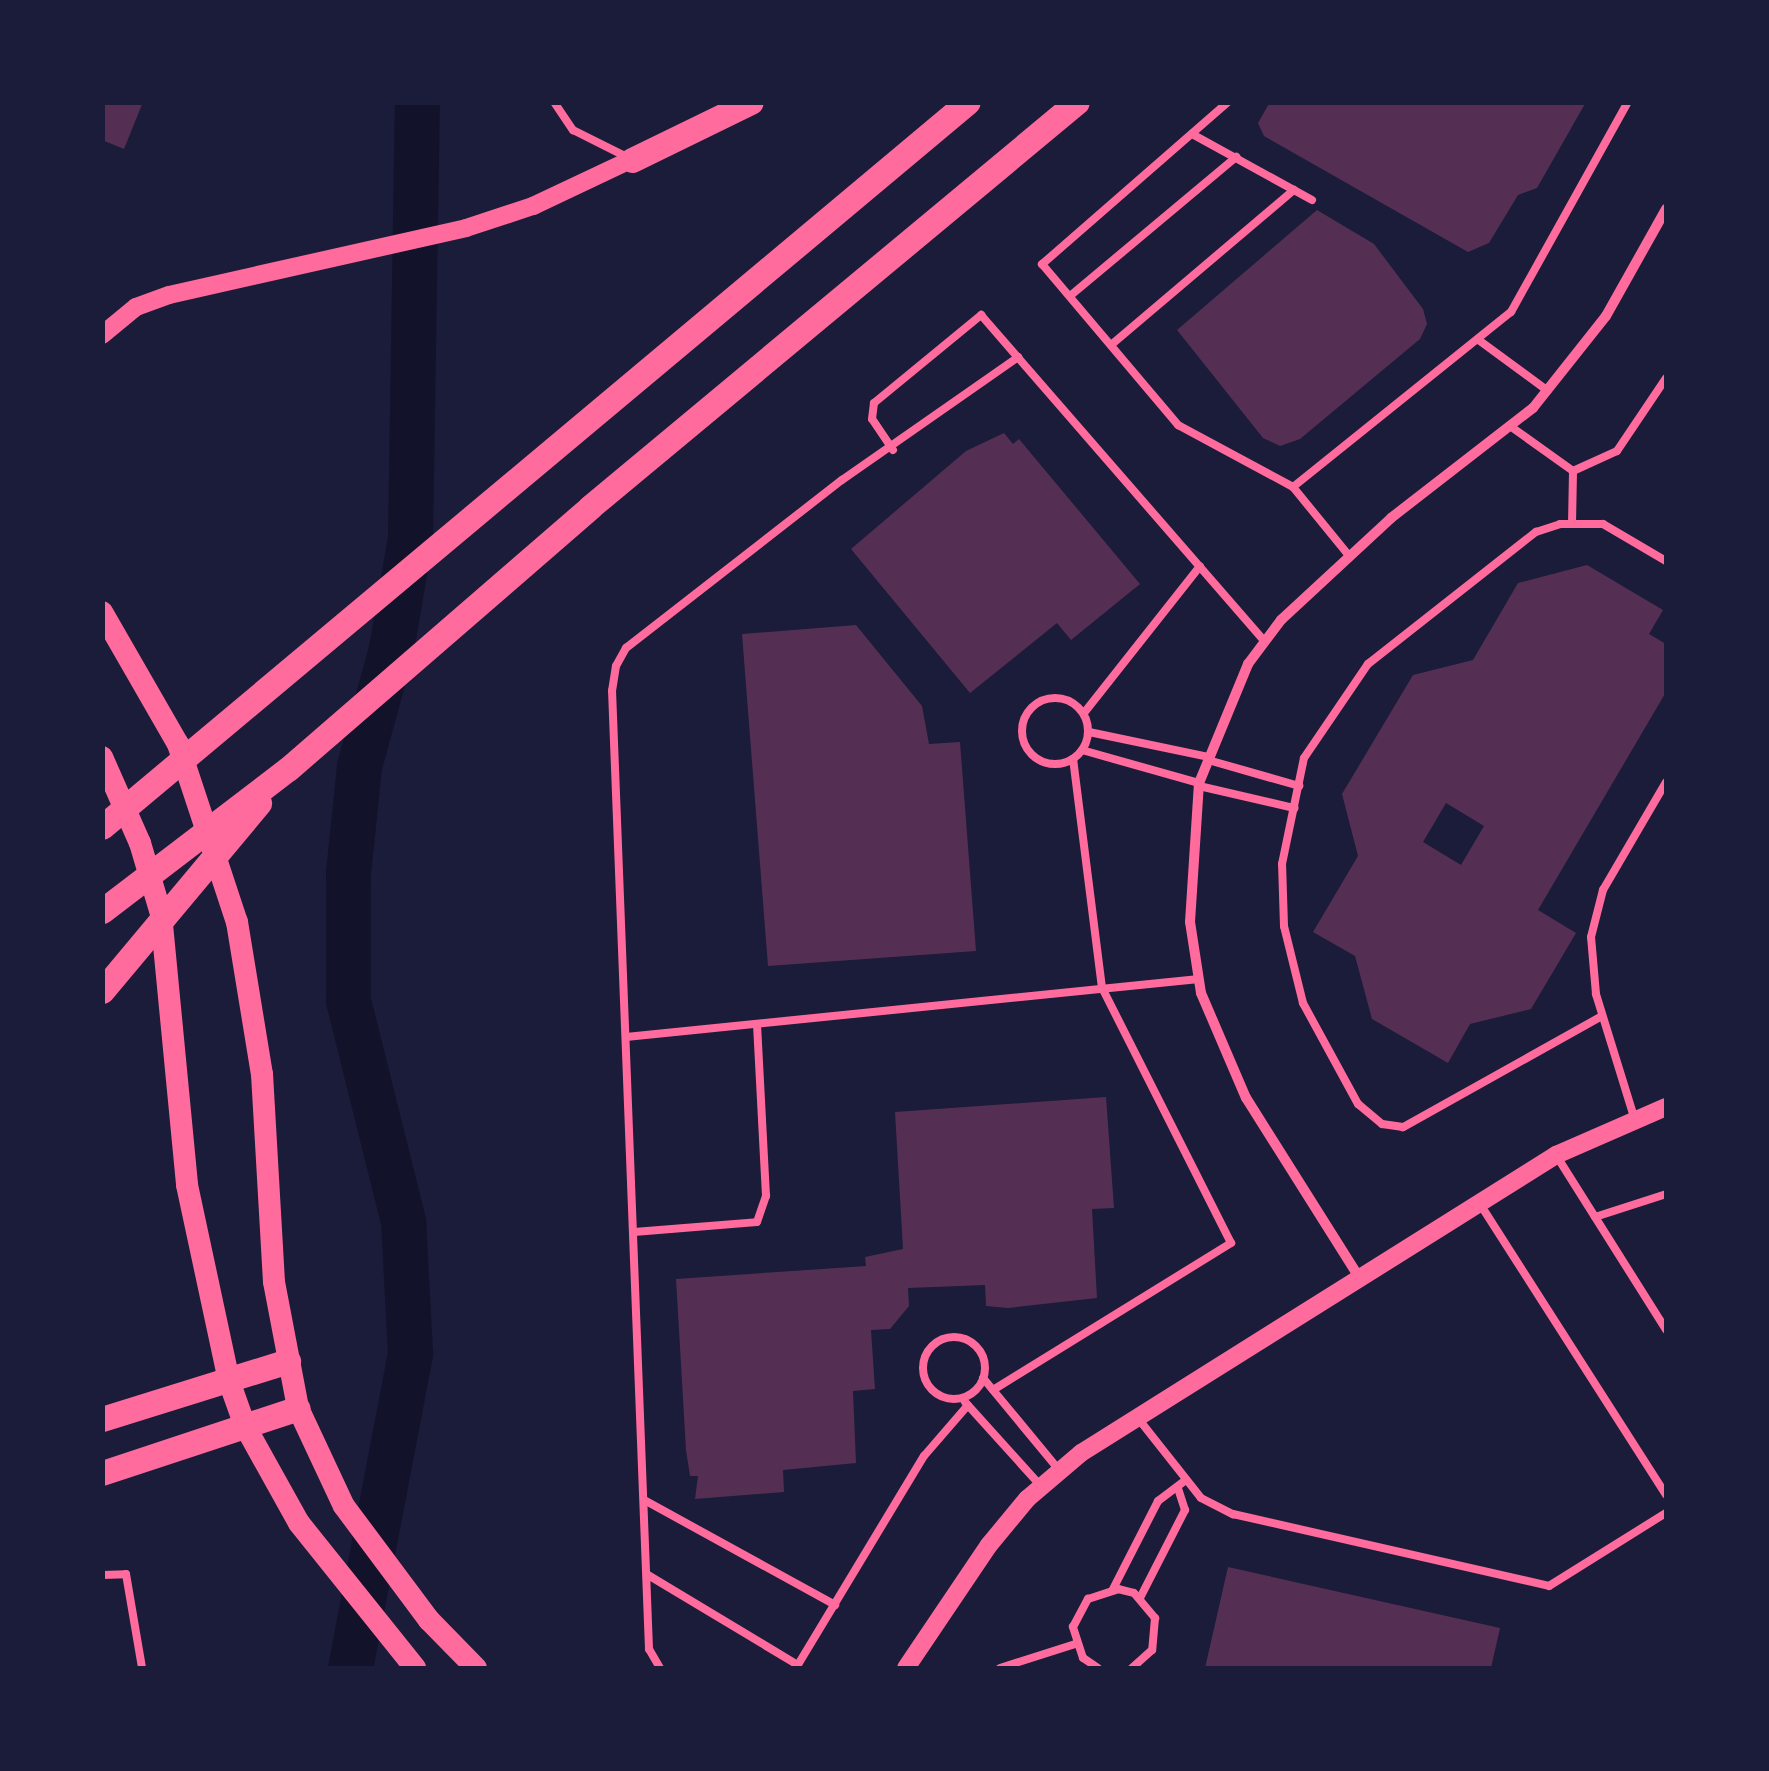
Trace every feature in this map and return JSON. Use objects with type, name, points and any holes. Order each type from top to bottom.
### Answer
[{"type":"highway","points":[[632,160],[751,102]]},
{"type":"highway","points":[[102,828],[572,440],[968,102]]},
{"type":"highway","points":[[102,911],[288,769],[590,507],[1078,102]]},
{"type":"highway","points":[[102,991],[288,769]]},
{"type":"highway","points":[[102,1419],[288,1361]]},
{"type":"highway","points":[[102,1472],[298,1408]]},
{"type":"main road","points":[[102,612],[178,744],[237,922],[255,1010],[274,1282],[298,1408],[344,1506],[430,1620],[476,1668]]},
{"type":"main road","points":[[102,757],[140,842],[161,914],[188,1185],[229,1381],[245,1426],[299,1523],[416,1668]]},
{"type":"street","points":[[102,335],[136,307],[466,228],[533,206],[632,160],[733,102]]},
{"type":"street","points":[[1358,1274],[1246,1098],[1198,979],[1190,892],[1199,784],[1248,664],[1265,642],[1350,557],[1548,391],[1606,316],[1666,209]]},
{"type":"street","points":[[906,1668],[989,1545],[1059,1470],[1358,1274],[1479,1201],[1556,1155],[1634,1117],[1666,1107]]},
{"type":"lane","points":[[554,102],[573,130],[632,160]]},
{"type":"lane","points":[[1228,102],[1042,264],[1178,425],[1293,487],[1350,557]]},
{"type":"lane","points":[[1293,487],[1480,341],[1511,312],[1628,102]]},
{"type":"lane","points":[[1192,134],[1312,200]]},
{"type":"lane","points":[[1070,296],[1236,158]]},
{"type":"lane","points":[[1111,345],[1294,190]]},
{"type":"lane","points":[[893,450],[872,419],[874,403],[981,315],[1265,642]]},
{"type":"lane","points":[[1480,341],[1548,391]]},
{"type":"lane","points":[[660,1668],[649,1648],[612,691],[616,666],[626,648],[842,480],[893,450],[1018,358]]},
{"type":"lane","points":[[1574,472],[1617,451],[1666,378]]},
{"type":"lane","points":[[1510,426],[1574,472]]},
{"type":"lane","points":[[1572,524],[1574,472]]},
{"type":"lane","points":[[1602,1016],[1403,1127],[1382,1124],[1358,1104],[1303,1002],[1284,926],[1282,864],[1304,758],[1368,664],[1536,532],[1572,524],[1604,524],[1666,561]]},
{"type":"lane","points":[[1084,713],[1200,566]]},
{"type":"lane","points":[[1056,697],[1084,713],[1089,732],[1082,750],[1073,759],[1055,764],[1037,759],[1024,743],[1023,721],[1036,703],[1056,697]]},
{"type":"lane","points":[[1089,732],[1208,758],[1298,786]]},
{"type":"lane","points":[[1082,750],[1294,808]]},
{"type":"lane","points":[[993,1390],[1231,1243],[1102,988],[1073,759]]},
{"type":"lane","points":[[1634,1117],[1602,1016],[1590,937],[1602,890],[1666,782]]},
{"type":"lane","points":[[626,1037],[1198,979]]},
{"type":"lane","points":[[634,1232],[757,1222],[766,1196],[757,1024]]},
{"type":"lane","points":[[1556,1155],[1666,1330]]},
{"type":"lane","points":[[1595,1217],[1666,1194]]},
{"type":"lane","points":[[1479,1201],[1666,1495]]},
{"type":"lane","points":[[1042,1486],[965,1402],[939,1396],[925,1378],[933,1346],[952,1337],[972,1343],[984,1360],[984,1378],[1059,1470]]},
{"type":"lane","points":[[648,1575],[797,1666],[924,1456],[984,1378]]},
{"type":"lane","points":[[1137,1416],[1200,1498],[1233,1514],[1549,1586],[1666,1513]]},
{"type":"lane","points":[[1113,1589],[1158,1501],[1186,1481]]},
{"type":"lane","points":[[1140,1598],[1185,1510],[1178,1489]]},
{"type":"lane","points":[[646,1501],[835,1604]]},
{"type":"lane","points":[[102,1576],[126,1574],[142,1668]]},
{"type":"lane","points":[[1098,1668],[1075,1644],[1078,1612],[1088,1599],[1113,1589],[1140,1598],[1155,1618],[1157,1634],[1152,1650],[1132,1668]]},
{"type":"lane","points":[[1000,1668],[1075,1644]]},
{"type":"building","points":[[102,102],[143,102],[124,149],[102,140]]},
{"type":"building","points":[[1270,102],[1586,102],[1537,188],[1518,195],[1489,243],[1468,252],[1264,136],[1258,123]]},
{"type":"building","points":[[1317,210],[1374,244],[1423,309],[1427,324],[1420,339],[1300,439],[1280,446],[1263,438],[1177,330]]},
{"type":"building","points":[[1004,433],[1013,444],[1019,439],[1140,584],[1071,640],[1057,623],[970,693],[851,549],[966,451]]},
{"type":"building","points":[[1587,565],[1663,610],[1649,634],[1666,644],[1666,692],[1538,910],[1576,933],[1531,1009],[1470,1024],[1448,1063],[1372,1019],[1355,956],[1313,932],[1358,856],[1342,794],[1413,675],[1473,660],[1518,583]],"holes":[[[1446,803],[1484,826],[1461,865],[1423,842]]]},
{"type":"building","points":[[856,625],[922,706],[929,744],[960,742],[976,951],[768,966],[742,634]]},
{"type":"building","points":[[1106,1097],[1114,1208],[1092,1209],[1097,1298],[1008,1308],[986,1306],[985,1285],[908,1288],[909,1306],[890,1329],[871,1330],[875,1389],[853,1391],[856,1463],[783,1470],[784,1492],[695,1499],[698,1476],[690,1476],[686,1450],[676,1279],[866,1266],[865,1257],[903,1249],[895,1112]]},
{"type":"building","points":[[1228,1567],[1500,1628],[1491,1668],[1205,1668]]},
{"type":"waterway","points":[[350,1668],[410,1353],[403,1221],[348,1000],[348,873],[359,766],[391,649],[410,538],[417,102]]}]
